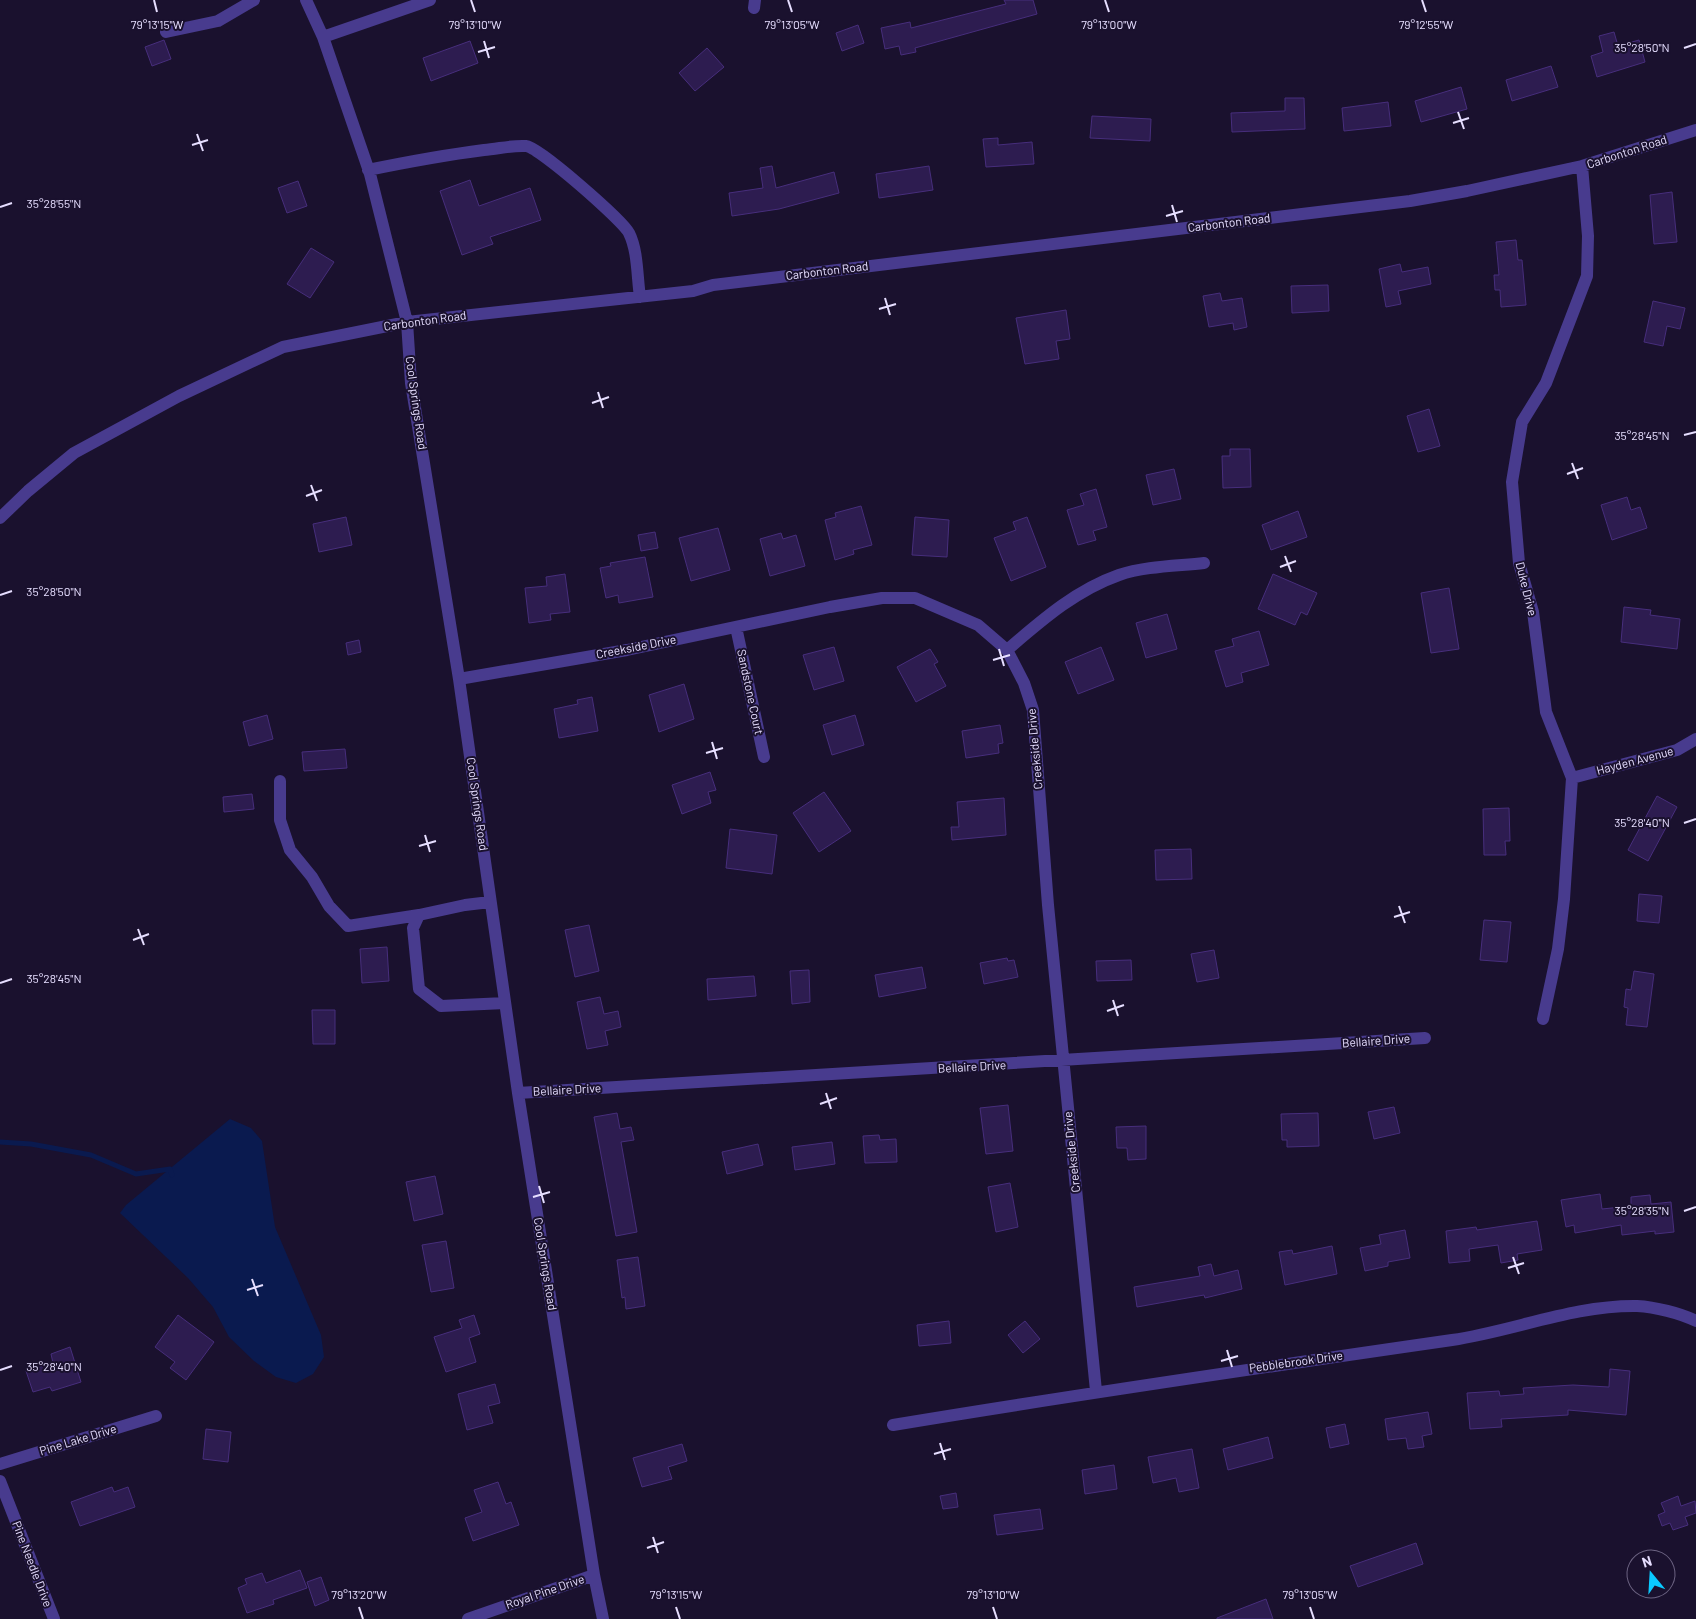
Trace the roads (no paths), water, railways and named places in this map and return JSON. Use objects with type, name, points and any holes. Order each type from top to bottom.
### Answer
[{"type":"street","points":[[166,32],[218,21],[254,0]]},
{"type":"street","name":"Cool Springs Road","points":[[306,0],[323,37],[368,170],[407,322],[411,384],[459,679],[518,1093],[594,1575],[603,1619]]},
{"type":"street","points":[[323,37],[430,0]]},
{"type":"street","name":"Carbonton Road","points":[[0,518],[28,491],[74,453],[179,396],[284,347],[407,322],[693,291],[713,285],[1410,201],[1467,191],[1582,166],[1696,130]]},
{"type":"street","points":[[368,170],[459,154],[520,146],[533,148],[556,165],[628,231],[634,254],[640,297]]},
{"type":"street","name":"Duke Drive","points":[[1543,1019],[1558,949],[1564,899],[1572,778],[1546,712],[1533,612],[1518,563],[1512,482],[1522,422],[1546,383],[1587,276],[1588,236],[1582,166]]},
{"type":"street","points":[[1008,650],[1067,601],[1091,587],[1121,574],[1204,563]]},
{"type":"street","name":"Creekside Drive","points":[[459,679],[627,650],[882,598],[916,598],[978,625],[1008,650],[1024,683],[1033,710],[1048,905],[1096,1391]]},
{"type":"street","name":"Sandstone Court","points":[[736,627],[764,757]]},
{"type":"street","name":"Hayden Avenue","points":[[1572,778],[1677,750],[1696,739]]},
{"type":"street","points":[[280,781],[280,820],[290,850],[312,877],[329,906],[348,926],[419,916],[465,905],[490,902]]},
{"type":"street","points":[[419,916],[413,928],[419,988],[440,1006],[505,1003]]},
{"type":"street","name":"Bellaire Drive","points":[[518,1093],[1064,1062],[1426,1038]]},
{"type":"street","name":"Pebblebrook Drive","points":[[893,1425],[1096,1391],[1473,1337],[1591,1309],[1638,1306],[1687,1317],[1696,1321]]},
{"type":"street","name":"Pine Lake Drive","points":[[0,1464],[156,1416]]},
{"type":"street","name":"Pine Needle Drive","points":[[0,1481],[54,1619]]},
{"type":"street","name":"Royal Pine Drive","points":[[468,1619],[594,1575]]},
{"type":"waterway","points":[[0,1142],[31,1144],[91,1155],[136,1174],[170,1169],[172,1175]]}]
